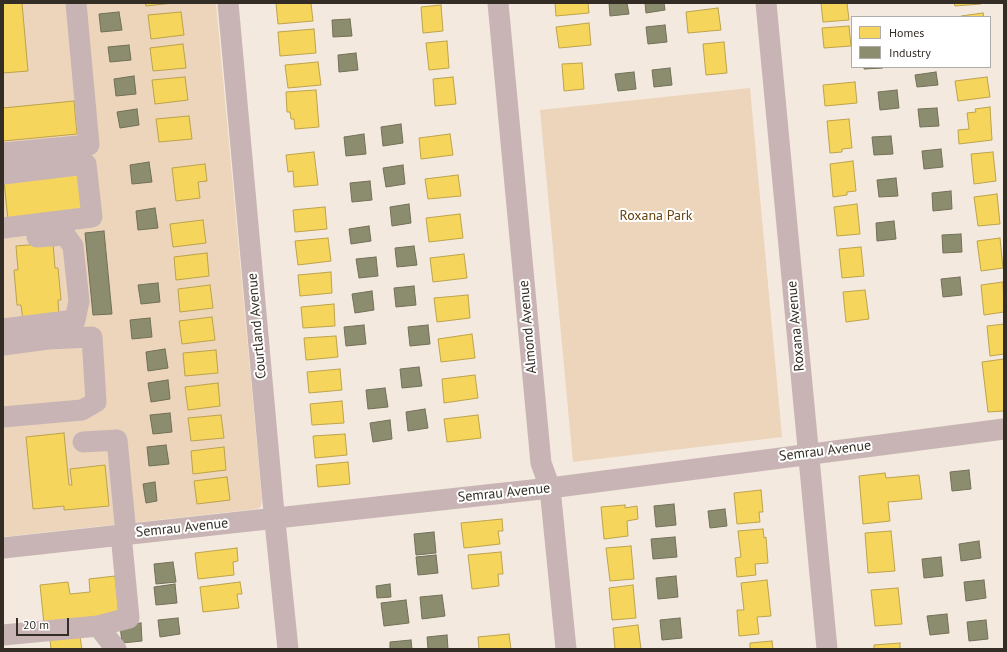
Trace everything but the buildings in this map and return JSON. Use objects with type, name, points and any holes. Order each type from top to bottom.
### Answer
[{"type":"street","points":[[3,154],[89,145],[76,3]]},
{"type":"street","name":"Courtland Avenue","points":[[228,3],[288,649]]},
{"type":"street","name":"Almond Avenue","points":[[498,3],[541,463],[550,488],[566,649]]},
{"type":"street","name":"Roxana Avenue","points":[[766,3],[827,649]]},
{"type":"street","points":[[3,174],[86,164],[92,217],[3,228]]},
{"type":"street","points":[[3,240],[65,235],[73,246],[79,301],[75,320],[3,329]]},
{"type":"street","points":[[3,345],[48,339],[92,337],[96,402],[82,410],[3,417]]},
{"type":"street","name":"Semrau Avenue","points":[[3,548],[550,488],[808,453],[1004,429]]},
{"type":"street","points":[[3,635],[98,626],[129,618],[117,440],[83,442]]},
{"type":"street","points":[[98,626],[116,649]]},
{"type":"green space","points":[[3,3],[216,3],[262,499],[261,507],[257,509],[3,537]]},
{"type":"green space","name":"Roxana Park","points":[[750,88],[782,437],[573,462],[540,110]]}]
